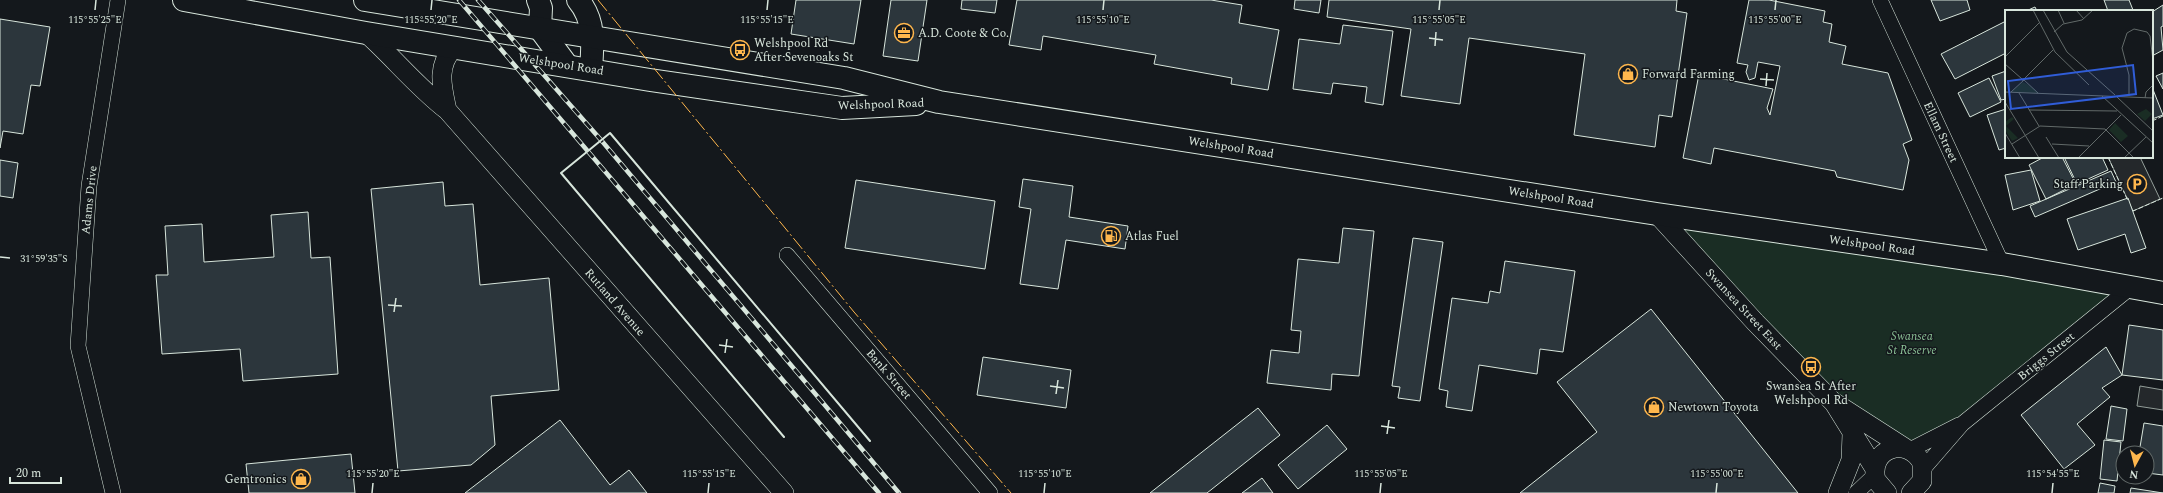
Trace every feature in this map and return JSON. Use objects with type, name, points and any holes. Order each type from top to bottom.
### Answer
[{"type":"main road","name":"Welshpool Road","points":[[184,0],[366,33],[566,64],[650,80],[842,108],[939,102]]},
{"type":"main road","name":"Welshpool Road","points":[[365,0],[594,39],[844,78],[939,102],[1657,214],[2002,264],[2163,293]]},
{"type":"main road","points":[[538,0],[541,8],[540,29],[566,64]]},
{"type":"main road","points":[[578,0],[587,10],[594,39],[591,69]]},
{"type":"street","name":"Adams Drive","points":[[113,493],[78,346],[89,186],[118,0]]},
{"type":"street","name":"Ellam Street","points":[[1880,0],[2002,264]]},
{"type":"street","name":"Rutland Avenue","points":[[366,33],[399,64],[424,92],[447,110],[784,493]]},
{"type":"street","points":[[447,110],[441,73],[446,54],[454,47]]},
{"type":"street","name":"Swansea Street East","points":[[1657,214],[1755,322],[1834,403],[1908,449]]},
{"type":"street","name":"Bank Street","points":[[787,255],[990,493]]},
{"type":"street","name":"Briggs Street","points":[[1908,449],[1962,424],[2130,288]]},
{"type":"street","name":"Swansea Street East","points":[[1834,403],[1874,472],[1879,486],[1887,493]]},
{"type":"street","name":"Briggs Street","points":[[1921,484],[1962,424]]},
{"type":"street","points":[[1838,493],[1851,460],[1852,434]]},
{"type":"street","points":[[1856,493],[1874,472],[1883,453],[1893,448],[1908,449],[1919,458],[1921,484]]},
{"type":"green space","name":"Swansea St Reserve","points":[[1657,214],[2126,287],[1958,423],[1905,448],[1831,400]]},
{"type":"shaded area","name":"Staff Parking","points":[[2108,158],[2140,158],[2160,199],[2133,211]]},
{"type":"shaded area","points":[[2140,386],[2163,390],[2163,410],[2137,406]]},
{"type":"building","points":[[796,0],[861,0],[854,44],[791,34]]},
{"type":"building","points":[[891,0],[927,0],[918,61],[883,56]]},
{"type":"building","points":[[962,0],[997,0],[995,13],[961,9]]},
{"type":"building","points":[[1017,0],[1211,0],[1242,5],[1239,23],[1279,30],[1268,90],[1231,84],[1232,78],[1154,64],[1156,55],[1043,36],[1041,50],[1009,45]]},
{"type":"building","points":[[1295,0],[1321,0],[1319,13],[1294,9]]},
{"type":"building","points":[[1329,0],[1677,0],[1676,11],[1687,13],[1672,117],[1659,115],[1655,147],[1574,135],[1585,54],[1469,38],[1460,104],[1401,96],[1411,29],[1327,17]]},
{"type":"building","points":[[1749,0],[1769,0],[1825,11],[1823,22],[1832,24],[1829,42],[1846,46],[1842,64],[1888,73],[1912,140],[1903,144],[1909,160],[1903,190],[1837,177],[1835,171],[1714,148],[1711,164],[1683,158],[1699,74],[1773,89],[1767,108],[1770,115],[1780,66],[1758,62],[1755,78],[1749,80],[1746,72],[1748,65],[1737,63]]},
{"type":"building","points":[[1931,0],[1967,0],[1970,10],[1940,21]]},
{"type":"building","points":[[2104,0],[2129,0],[2133,10],[2108,10]]},
{"type":"building","points":[[2163,5],[2163,26],[2161,27],[2163,50],[2153,55],[2153,11]]},
{"type":"building","points":[[2035,7],[2036,10],[2028,10]]},
{"type":"building","points":[[0,19],[50,27],[40,86],[31,85],[23,134],[3,131],[0,148]]},
{"type":"building","points":[[2005,22],[2005,54],[1955,79],[1941,54]]},
{"type":"building","points":[[1343,25],[1393,31],[1383,105],[1365,102],[1367,87],[1333,83],[1331,94],[1293,89],[1299,39],[1340,44]]},
{"type":"building","points":[[2005,71],[2005,99],[2001,100],[1992,76]]},
{"type":"building","points":[[2163,73],[2163,89],[2156,76]]},
{"type":"building","points":[[1989,78],[2001,102],[1970,117],[1958,93]]},
{"type":"building","points":[[2153,90],[2163,115],[2153,119]]},
{"type":"building","points":[[2005,109],[2005,148],[1999,150],[1987,115]]},
{"type":"building","points":[[2042,158],[2063,158],[2076,184],[2046,199],[2029,165]]},
{"type":"building","points":[[2064,158],[2102,158],[2108,170],[2077,184]]},
{"type":"building","points":[[0,160],[18,163],[13,198],[0,196]]},
{"type":"building","points":[[2031,170],[2040,201],[2013,210],[2005,175]]},
{"type":"building","points":[[2111,171],[2116,182],[2035,217],[2030,206]]},
{"type":"building","points":[[1023,179],[1073,186],[1069,217],[1128,226],[1125,249],[1066,240],[1058,289],[1020,284],[1031,209],[1019,207]]},
{"type":"building","points":[[856,180],[995,201],[985,269],[845,248]]},
{"type":"building","points":[[443,182],[445,206],[473,204],[480,285],[549,278],[559,390],[491,396],[495,445],[471,465],[398,471],[371,189]]},
{"type":"building","points":[[2128,198],[2146,248],[2131,253],[2125,234],[2078,250],[2067,219]]},
{"type":"building","points":[[308,212],[311,258],[330,257],[338,374],[243,381],[240,349],[162,354],[156,275],[168,275],[165,226],[202,224],[204,262],[274,257],[271,215]]},
{"type":"building","points":[[1343,228],[1374,231],[1359,376],[1332,374],[1331,390],[1267,383],[1271,350],[1299,353],[1301,331],[1291,330],[1298,259],[1339,263]]},
{"type":"building","points":[[1413,238],[1443,242],[1420,401],[1398,398],[1400,387],[1392,386]]},
{"type":"building","points":[[1505,261],[1575,271],[1563,352],[1540,349],[1537,374],[1479,365],[1472,411],[1446,407],[1448,391],[1439,389],[1452,298],[1488,303],[1490,291],[1500,293]]},
{"type":"building","name":"Newtown Toyota","points":[[1651,309],[1798,493],[1520,493],[1597,432],[1557,382]]},
{"type":"building","points":[[2129,325],[2163,330],[2163,380],[2122,375]]},
{"type":"building","points":[[2106,347],[2122,375],[2102,388],[2110,397],[2077,424],[2095,445],[2064,469],[2021,415]]},
{"type":"building","points":[[983,357],[1071,370],[1066,408],[977,395]]},
{"type":"building","points":[[2111,406],[2127,409],[2123,441],[2106,439]]},
{"type":"building","points":[[1258,408],[1280,435],[1207,493],[1150,493]]},
{"type":"building","points":[[560,420],[610,485],[629,470],[647,493],[465,493]]},
{"type":"building","points":[[2144,423],[2163,426],[2163,475],[2155,474],[2155,445],[2140,445]]},
{"type":"building","points":[[1327,425],[1347,449],[1298,489],[1278,465]]},
{"type":"building","points":[[2104,440],[2121,442],[2121,445],[2115,445],[2115,481],[2100,479]]},
{"type":"building","name":"Gemtronics","points":[[351,454],[355,493],[249,493],[246,464]]},
{"type":"building","points":[[1262,478],[1273,493],[1242,493]]},
{"type":"building","points":[[2100,483],[2115,486],[2114,493],[2098,493]]},
{"type":"building","points":[[2131,488],[2163,493],[2130,493]]},
{"type":"railway","points":[[459,0],[879,493]]},
{"type":"railway","points":[[478,0],[601,140],[899,493]]},
{"type":"fence","points":[[2153,121],[2163,116]]},
{"type":"fence","points":[[2108,158],[2128,201]]},
{"type":"fence","points":[[2133,210],[2163,198]]},
{"type":"wall","points":[[784,437],[561,173],[610,133],[870,441]]},
{"type":"power","points":[[598,0],[854,312],[1011,493]]},
{"type":"place","name":"A.D. Coote & Co.","points":[[904,33]]},
{"type":"place","name":"Welshpool Rd After Sevenoaks St","points":[[740,50]]},
{"type":"place","name":"Forward Farming","points":[[1628,74]]},
{"type":"place","name":"Staff Parking","points":[[2137,184]]},
{"type":"place","name":"Atlas Fuel","points":[[1111,236]]},
{"type":"place","name":"Swansea St After Welshpool Rd","points":[[1811,367]]},
{"type":"place","name":"Newtown Toyota","points":[[1654,407]]},
{"type":"place","name":"Gemtronics","points":[[301,479]]}]
